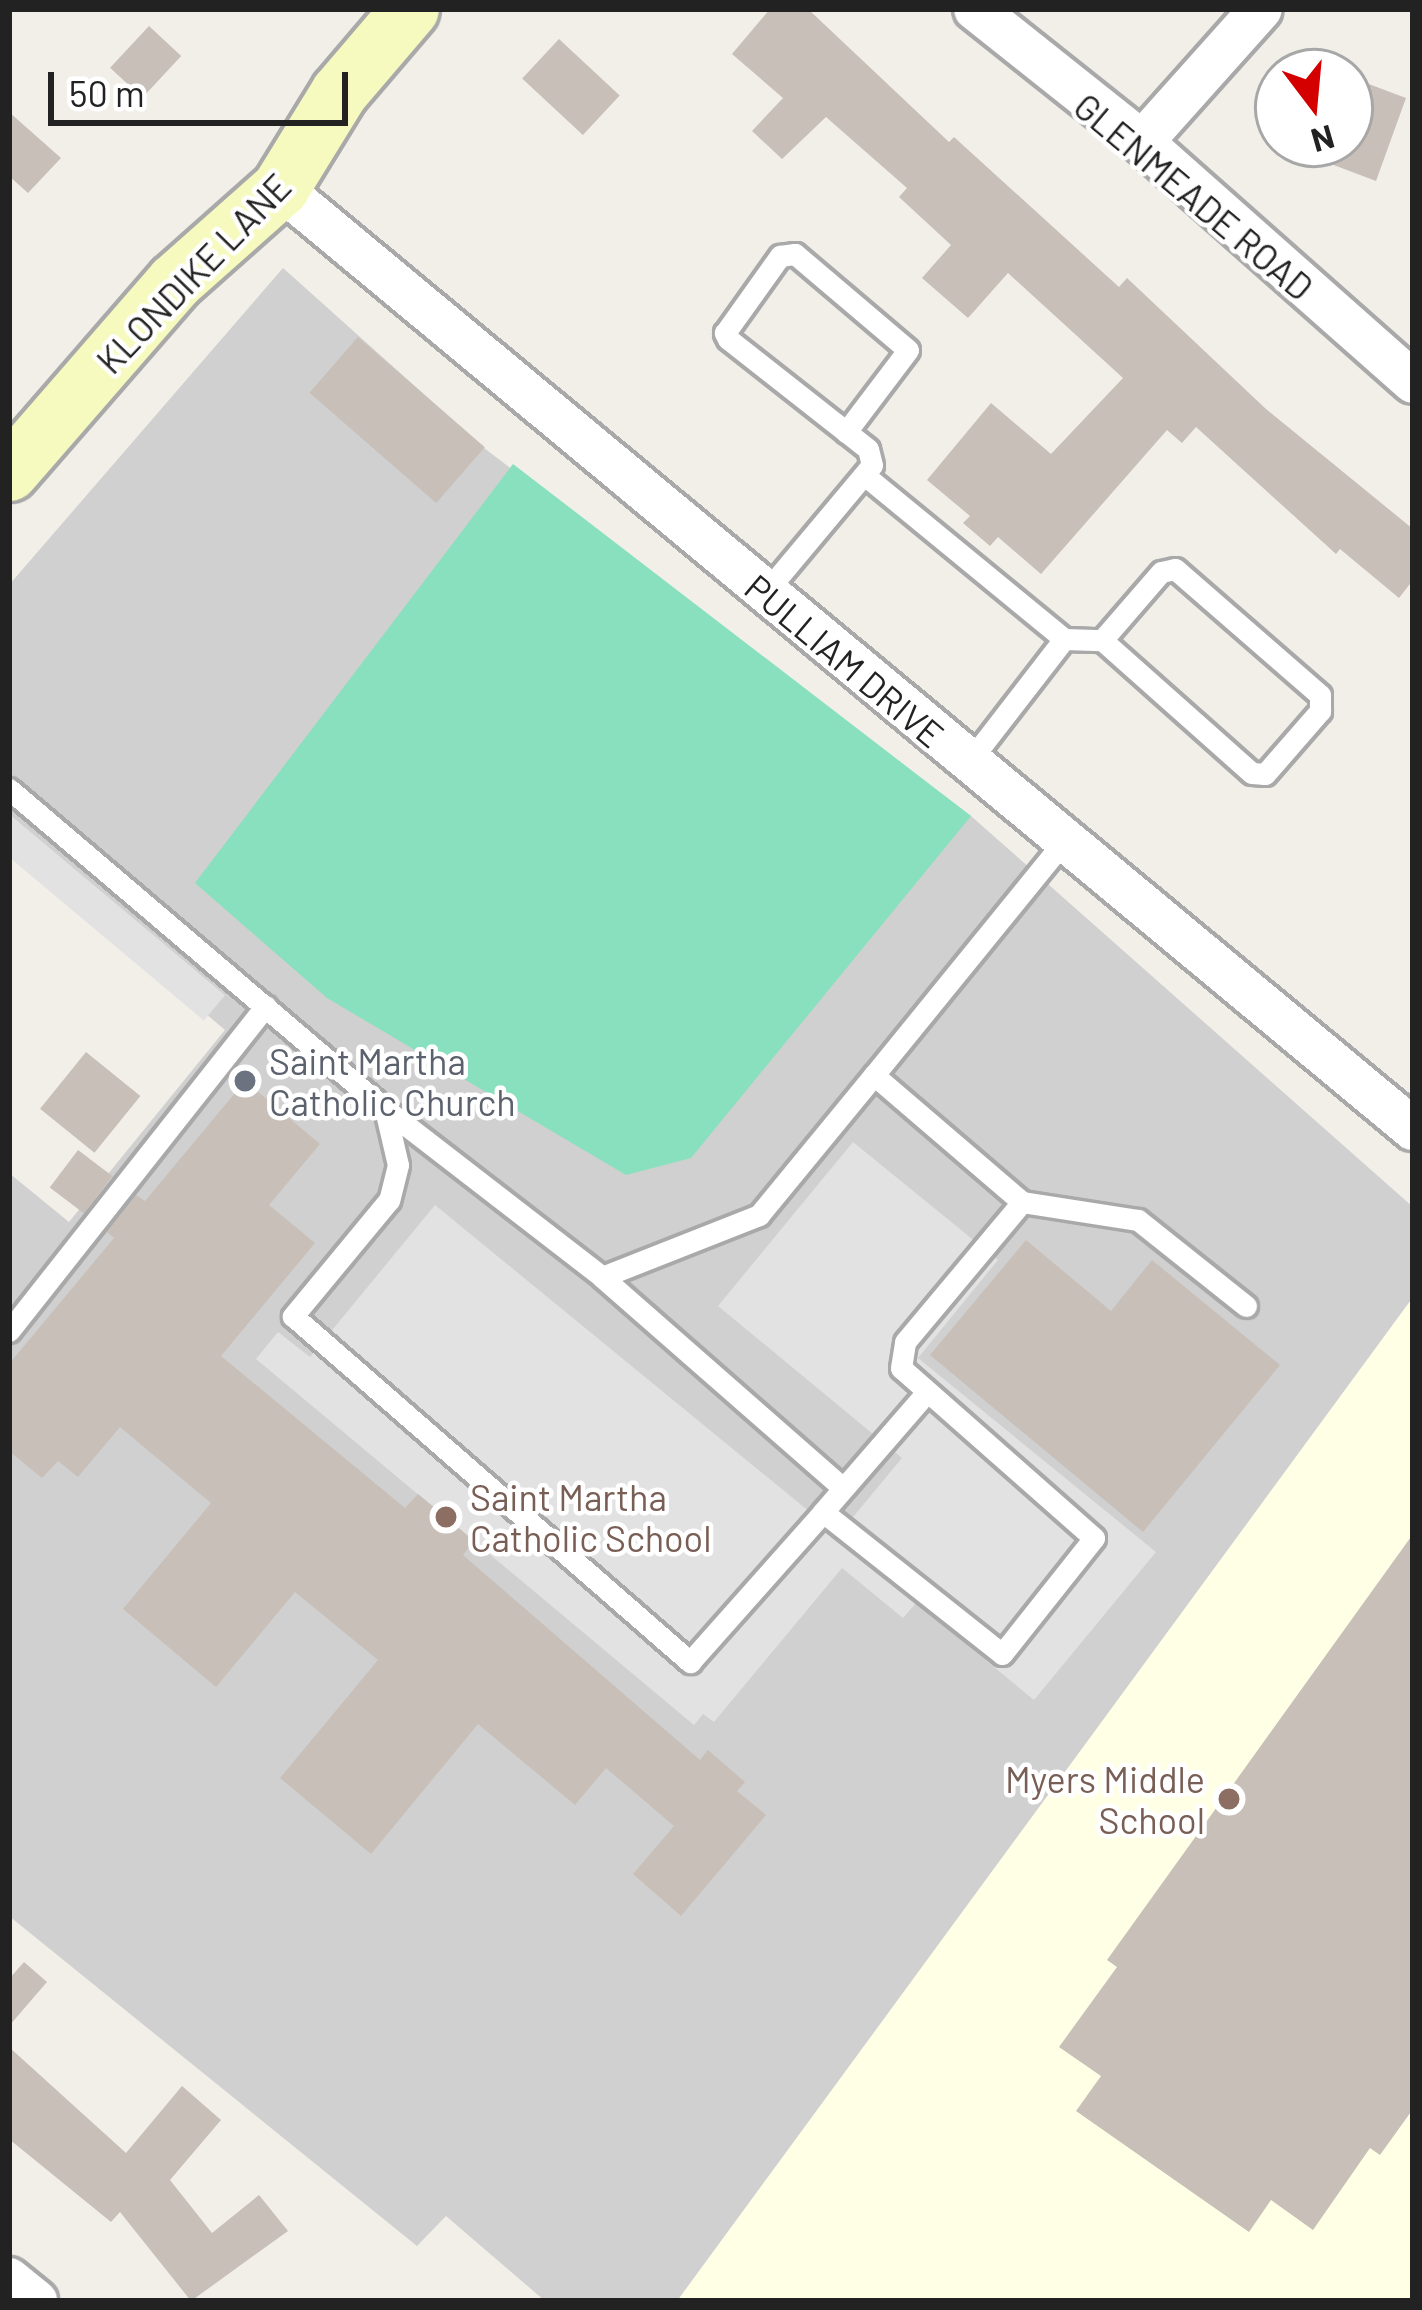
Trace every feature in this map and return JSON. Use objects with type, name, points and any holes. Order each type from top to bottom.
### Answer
[{"type":"street","name":"KLONDIKE LANE","points":[[9,472],[174,282],[280,188],[339,92],[410,9]]},
{"type":"street","name":"GLENMEADE ROAD","points":[[975,9],[1142,142],[1413,382]]},
{"type":"street","points":[[1142,142],[1261,9]]},
{"type":"street","name":"PULLIAM DRIVE","points":[[280,188],[1413,1129]]},
{"type":"street","points":[[9,2279],[35,2301]]},
{"type":"lane","points":[[764,594],[868,478],[868,449],[725,333],[780,256],[795,254],[908,350],[847,431]]},
{"type":"lane","points":[[868,478],[1064,639],[1102,640],[1252,773],[1265,774],[1320,711],[1320,695],[1175,569],[1161,572],[1102,640]]},
{"type":"lane","points":[[969,762],[1064,639]]},
{"type":"lane","points":[[9,789],[385,1109],[602,1277],[843,1487]]},
{"type":"lane","points":[[602,1277],[758,1215],[1064,841]]},
{"type":"lane","points":[[9,1331],[266,1006]]},
{"type":"lane","points":[[874,1075],[1022,1202],[1138,1220],[1246,1306]]},
{"type":"lane","points":[[385,1109],[398,1165],[389,1200],[293,1316],[690,1662],[927,1392]]},
{"type":"lane","points":[[823,1512],[1002,1654],[1094,1538],[901,1369],[905,1342],[1022,1202]]},
{"type":"shaded area","points":[[283,268],[484,448],[971,816],[1413,1207],[1413,1297],[677,2301],[545,2301],[446,2216],[417,2246],[9,1916],[9,1173],[69,1222],[225,1030],[9,847],[9,585]]},
{"type":"shaded area","points":[[9,814],[225,995],[204,1021],[9,857]]},
{"type":"shaded area","points":[[853,1142],[998,1260],[918,1358],[1156,1552],[1034,1700],[916,1603],[903,1618],[842,1568],[714,1722],[703,1714],[694,1725],[256,1359],[278,1332],[310,1357],[435,1205],[838,1535],[902,1458],[718,1306]]},
{"type":"shaded area","name":"Myers Middle School","points":[[1413,1297],[1413,2301],[677,2301]]},
{"type":"green space","points":[[513,464],[971,816],[691,1158],[626,1175],[327,998],[195,883]]},
{"type":"building","points":[[770,9],[808,9],[949,142],[954,137],[1119,287],[1127,278],[1266,409],[1413,529],[1413,580],[1399,598],[1340,549],[1336,554],[1196,427],[1182,443],[1167,430],[1041,574],[998,537],[990,546],[963,523],[970,516],[927,480],[991,403],[1051,454],[1123,378],[1008,273],[968,318],[922,278],[951,245],[899,197],[907,188],[826,117],[782,159],[752,131],[783,98],[732,54]]},
{"type":"building","points":[[149,26],[181,56],[142,98],[110,68]]},
{"type":"building","points":[[559,39],[620,96],[583,135],[522,78]]},
{"type":"building","points":[[1374,86],[1406,98],[1376,181],[1342,168],[1374,168]]},
{"type":"building","points":[[9,112],[61,158],[28,193],[9,176]]},
{"type":"building","points":[[358,337],[485,447],[436,503],[309,393]]},
{"type":"building","points":[[86,1052],[140,1096],[94,1153],[40,1109]]},
{"type":"building","points":[[245,1081],[320,1144],[269,1205],[315,1243],[221,1356],[405,1508],[418,1494],[474,1541],[463,1555],[700,1760],[708,1750],[745,1782],[737,1791],[766,1815],[681,1916],[633,1874],[674,1826],[606,1768],[575,1805],[478,1724],[371,1854],[280,1778],[378,1660],[295,1592],[216,1687],[123,1609],[211,1503],[120,1427],[78,1477],[58,1461],[42,1478],[9,1451],[9,1364],[114,1238],[107,1232],[136,1195],[145,1201]]},
{"type":"building","points":[[78,1150],[112,1176],[84,1213],[50,1188]]},
{"type":"building","points":[[1026,1240],[1111,1311],[1152,1260],[1280,1365],[1143,1532],[930,1355]]},
{"type":"building","points":[[1413,1534],[1413,2109],[1380,2155],[1370,2148],[1313,2230],[1271,2200],[1249,2232],[1076,2111],[1101,2076],[1059,2047],[1117,1967],[1107,1960]]},
{"type":"building","points":[[24,1962],[47,1982],[9,2026],[9,1979]]},
{"type":"building","points":[[9,2047],[126,2153],[182,2086],[221,2120],[170,2180],[212,2233],[259,2195],[288,2231],[191,2301],[120,2212],[111,2222],[9,2139]]},
{"type":"place","name":"Saint Martha Catholic Church","points":[[245,1081]]},
{"type":"place","name":"Saint Martha Catholic School","points":[[446,1517]]},
{"type":"place","name":"Myers Middle School","points":[[1229,1799]]}]
